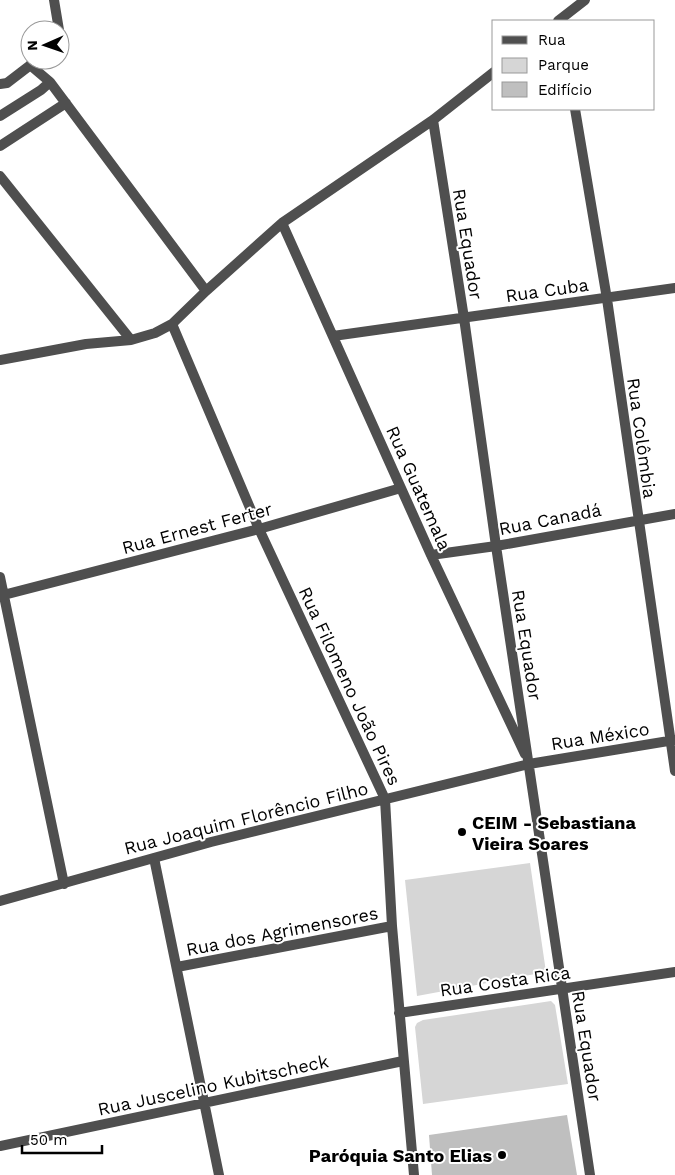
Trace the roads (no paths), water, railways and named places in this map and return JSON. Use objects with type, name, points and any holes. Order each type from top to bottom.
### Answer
[{"type":"street","points":[[54,0],[57,20]]},
{"type":"street","points":[[561,20],[585,0]]},
{"type":"street","points":[[0,84],[7,83],[23,70]]},
{"type":"street","points":[[40,70],[206,291]]},
{"type":"street","points":[[0,360],[86,344],[130,340],[154,333],[172,324],[282,223],[432,120],[492,74]]},
{"type":"street","points":[[0,116],[41,90],[50,82]]},
{"type":"street","points":[[0,146],[66,103]]},
{"type":"street","name":"Rua Colômbia","points":[[575,110],[607,299],[638,519],[673,740],[675,771]]},
{"type":"street","name":"Rua Equador","points":[[432,120],[464,318],[496,546],[590,1175]]},
{"type":"street","points":[[0,176],[130,340]]},
{"type":"street","name":"Rua Guatemala","points":[[282,223],[401,488],[530,764]]},
{"type":"street","name":"Rua Cuba","points":[[333,336],[675,288]]},
{"type":"street","name":"Rua Filomeno João Pires","points":[[172,324],[259,528],[385,800],[392,926],[414,1175]]},
{"type":"street","name":"Rua Ernest Ferter","points":[[2,595],[259,528],[401,488]]},
{"type":"street","name":"Rua Canadá","points":[[432,555],[496,546],[638,519],[675,514]]},
{"type":"street","points":[[0,577],[2,595],[64,884]]},
{"type":"street","name":"Rua México","points":[[530,764],[673,740]]},
{"type":"street","name":"Rua Joaquim Florêncio Filho","points":[[0,901],[154,858],[530,764]]},
{"type":"street","points":[[154,858],[219,1175]]},
{"type":"street","name":"Rua dos Agrimensores","points":[[177,967],[392,926]]},
{"type":"street","name":"Rua Costa Rica","points":[[399,1013],[675,972]]},
{"type":"street","name":"Rua Juscelino Kubitscheck","points":[[0,1146],[403,1061]]},
{"type":"place","name":"CEIM - Sebastiana Vieira Soares","points":[[462,832]]},
{"type":"place","name":"Paróquia Santo Elias","points":[[502,1155]]}]
